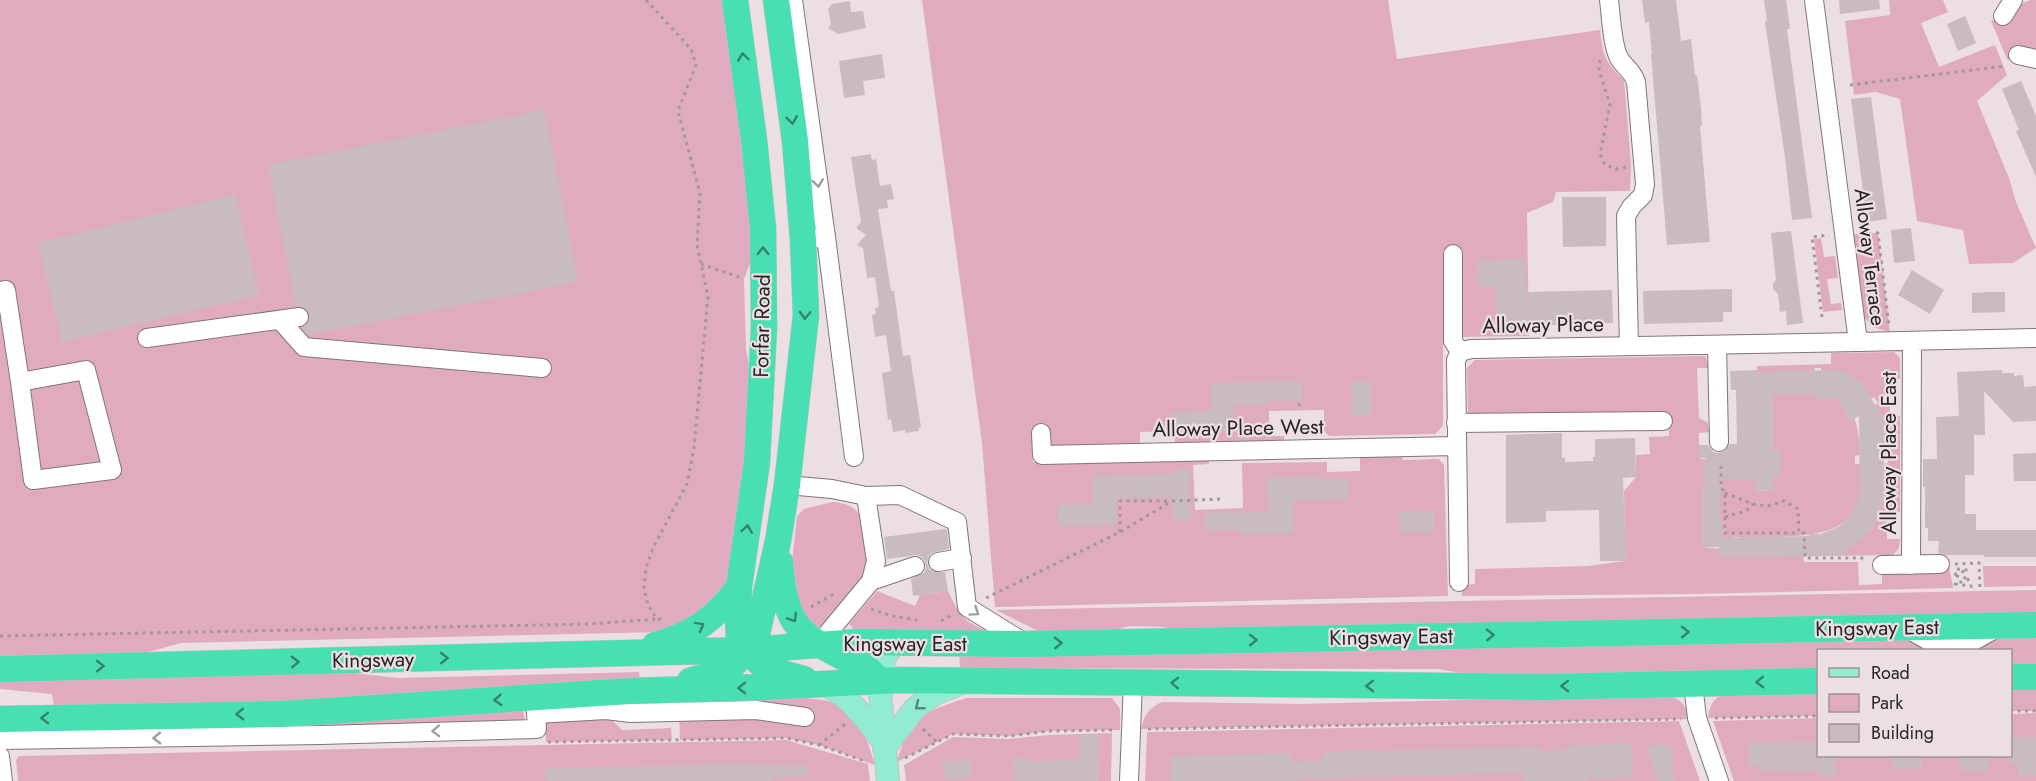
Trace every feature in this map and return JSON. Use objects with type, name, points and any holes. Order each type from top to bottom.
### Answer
[{"type":"highway","name":"Forfar Road","points":[[735,0],[763,228],[764,327],[757,462],[739,587],[739,639],[747,650]]},
{"type":"highway","name":"Forfar Road","points":[[661,690],[729,669],[747,650],[757,634],[778,541],[787,485],[814,239],[795,141],[776,0]]},
{"type":"highway","points":[[778,541],[783,595],[787,608],[805,635],[818,645],[871,670],[879,681]]},
{"type":"highway","points":[[626,654],[676,640],[709,621],[727,604],[739,587]]},
{"type":"highway","name":"Kingsway East","points":[[747,650],[860,642],[1027,644],[2036,625]]},
{"type":"highway","points":[[747,650],[761,664],[822,684]]},
{"type":"highway","name":"Kingsway","points":[[0,669],[747,650]]},
{"type":"highway","points":[[2012,678],[2036,677]]},
{"type":"highway","name":"Kingsway East","points":[[661,690],[879,681],[1532,687],[1817,681]]},
{"type":"highway","points":[[0,719],[110,728],[283,725],[536,713],[630,702],[661,690]]},
{"type":"main road","points":[[888,781],[879,681],[885,657],[894,643]]},
{"type":"main road","points":[[883,745],[915,708],[935,694],[968,681]]},
{"type":"main road","points":[[822,684],[836,689],[848,698],[883,745]]},
{"type":"street","name":"Forfar Road","points":[[793,0],[814,239],[854,457]]},
{"type":"street","points":[[1609,0],[1619,58],[1633,73],[1636,82],[1645,184],[1643,195],[1626,216],[1629,346]]},
{"type":"street","name":"Alloway Terrace","points":[[1814,0],[1858,342],[2036,338]]},
{"type":"street","points":[[2003,16],[2013,0]]},
{"type":"street","points":[[2012,60],[2036,59]]},
{"type":"street","points":[[1453,254],[1454,341],[1460,352]]},
{"type":"street","points":[[0,291],[6,290],[33,480],[112,470],[86,370],[20,382]]},
{"type":"street","points":[[147,338],[290,319],[304,347],[542,368]]},
{"type":"street","name":"Alloway Place East","points":[[1911,565],[1912,341]]},
{"type":"street","name":"Alloway Place","points":[[1459,582],[1456,360],[1460,352],[1471,349],[1858,342]]},
{"type":"street","points":[[1717,345],[1719,442]]},
{"type":"street","points":[[1456,423],[1663,421]]},
{"type":"street","name":"Alloway Place West","points":[[1041,433],[1042,455],[1456,446]]},
{"type":"street","points":[[787,485],[832,489],[866,496],[900,495],[957,522],[967,607],[1027,644]]},
{"type":"street","points":[[818,645],[870,580],[876,561],[866,496]]},
{"type":"street","points":[[938,562],[962,558]]},
{"type":"street","name":"Alloway Place East","points":[[1882,565],[1940,564]]},
{"type":"street","points":[[870,580],[915,566]]},
{"type":"street","points":[[1904,628],[1941,648],[1960,649],[2001,626]]},
{"type":"street","points":[[1129,781],[1133,682]]},
{"type":"street","points":[[1693,684],[1697,718],[1719,781]]},
{"type":"street","points":[[630,702],[756,710],[805,717]]},
{"type":"street","points":[[0,740],[110,728]]},
{"type":"street","points":[[0,756],[3,781]]},
{"type":"path","points":[[1616,47],[1602,49],[1599,70],[1610,105],[1600,154],[1605,165],[1617,169],[1631,165]]},
{"type":"path","points":[[1850,85],[2012,60]]},
{"type":"path","points":[[1853,234],[1878,233],[1890,332]]},
{"type":"path","points":[[1822,317],[1812,237],[1834,235]]},
{"type":"path","points":[[701,264],[744,279]]},
{"type":"path","points":[[1721,466],[1721,487],[1725,493],[1725,533],[1804,533],[1805,558],[1882,557],[1882,565]]},
{"type":"path","points":[[1725,493],[1753,504],[1768,506],[1784,501],[1798,509],[1799,533]]},
{"type":"path","points":[[1120,532],[1120,501],[1172,501]]},
{"type":"path","points":[[1725,516],[1746,511],[1753,504]]},
{"type":"path","points":[[1972,591],[1971,586],[1955,584],[1970,579],[1953,575],[1968,570],[1952,568],[1952,564],[1979,563],[1980,591]]},
{"type":"path","points":[[0,636],[589,624],[657,619]]},
{"type":"path","points":[[2012,711],[2036,711]]},
{"type":"path","points":[[819,745],[859,712]]},
{"type":"path","points":[[923,728],[937,742]]},
{"type":"green space","points":[[0,0],[725,0],[744,142],[752,258],[744,279],[746,350],[752,380],[747,453],[731,571],[722,595],[705,616],[659,632],[181,643],[141,654],[0,657]]},
{"type":"green space","points":[[922,0],[1388,0],[1397,59],[1600,30],[1606,58],[1624,80],[1631,165],[1630,191],[1556,192],[1553,202],[1527,213],[1529,336],[1459,337],[1443,345],[1443,426],[1435,434],[1329,436],[1324,431],[1324,410],[1269,411],[1269,436],[1284,436],[1284,442],[1175,444],[1175,431],[1140,432],[1140,445],[1050,446],[1032,433],[1033,462],[1209,459],[1209,464],[1193,465],[1195,510],[1243,508],[1242,463],[1327,462],[1327,472],[1360,471],[1360,456],[1402,455],[1403,460],[1439,459],[1444,465],[1448,596],[995,607],[982,443]]},
{"type":"green space","points":[[1889,0],[1943,0],[1948,12],[1921,23],[1939,67],[1995,45],[2007,75],[1977,101],[2036,248],[2013,263],[1969,264],[1963,230],[1917,221],[1900,99],[1876,92],[1854,95],[1845,21],[1890,15]]},
{"type":"green space","points":[[2031,0],[2036,0],[2036,52],[2014,61],[2007,59],[1991,21]]},
{"type":"green space","points":[[1878,233],[1890,332],[1872,327],[1863,315],[1853,234]]},
{"type":"green space","points":[[1821,238],[1824,257],[1835,256],[1838,278],[1827,279],[1831,304],[1841,303],[1842,310],[1823,312],[1814,239]]},
{"type":"green space","points":[[1894,352],[1900,358],[1900,379],[1889,379],[1890,415],[1900,416],[1900,512],[1887,513],[1887,539],[1900,539],[1899,548],[1893,555],[1827,556],[1845,549],[1868,531],[1870,533],[1881,507],[1884,506],[1884,464],[1888,463],[1888,456],[1884,456],[1884,420],[1875,405],[1878,403],[1874,397],[1871,399],[1851,376],[1838,372],[1821,371],[1821,368],[1815,368],[1790,394],[1814,394],[1814,398],[1834,394],[1848,406],[1852,413],[1859,437],[1860,455],[1855,456],[1855,464],[1860,464],[1860,492],[1857,506],[1850,517],[1840,525],[1815,534],[1775,537],[1775,539],[1761,537],[1741,539],[1740,537],[1719,539],[1722,520],[1720,519],[1717,485],[1702,486],[1702,547],[1803,556],[1804,562],[1858,562],[1859,585],[1882,584],[1882,573],[1949,566],[1953,588],[1696,594],[1462,596],[1462,585],[1475,584],[1475,569],[1588,566],[1625,561],[1624,491],[1636,477],[1636,455],[1650,454],[1649,437],[1669,436],[1668,413],[1468,416],[1467,368],[1475,360],[1705,356],[1710,368],[1697,368],[1699,418],[1707,422],[1710,432],[1699,433],[1699,458],[1724,465],[1725,480],[1755,480],[1755,491],[1773,490],[1773,479],[1769,476],[1780,475],[1780,451],[1773,451],[1772,393],[1757,372],[1757,366],[1831,364],[1831,353]]},
{"type":"green space","points":[[832,502],[850,506],[860,515],[866,537],[868,564],[865,575],[852,594],[824,626],[817,627],[800,614],[790,581],[797,516],[804,509]]},
{"type":"green space","points":[[1983,566],[2036,566],[2036,586],[1984,587]]},
{"type":"green space","points":[[2036,590],[2036,615],[1195,633],[1162,627],[1129,626],[1094,636],[1044,634],[996,610]]},
{"type":"green space","points":[[877,591],[915,606],[920,595],[948,591],[966,619],[996,634],[855,631],[849,624]]},
{"type":"green space","points":[[2036,637],[2036,667],[2012,668],[2012,649],[1817,649],[1817,672],[1492,679],[1439,669],[960,668],[959,653],[1135,655]]},
{"type":"green space","points":[[335,671],[398,678],[639,672],[640,681],[282,704],[54,707],[52,694],[0,689],[0,679]]},
{"type":"green space","points":[[2012,688],[2036,688],[2036,711],[2012,711]]},
{"type":"green space","points":[[1817,692],[1817,716],[1708,718],[1713,702],[1727,693]]},
{"type":"green space","points":[[1666,695],[1682,702],[1688,719],[1141,729],[1148,712],[1162,702],[1300,704]]},
{"type":"green space","points":[[804,698],[830,702],[850,714],[865,737],[875,765],[819,745],[786,738],[680,740],[679,716],[647,704],[646,699]]},
{"type":"green space","points":[[966,698],[1112,698],[1120,709],[1120,730],[1049,731],[1009,736],[953,734],[897,762],[907,735],[920,718]]},
{"type":"green space","points":[[523,710],[525,720],[298,730],[298,723]]},
{"type":"green space","points":[[2036,713],[2036,781],[1734,781],[1713,721],[1817,718],[1817,757],[2012,757],[2012,714]]},
{"type":"green space","points":[[553,716],[611,719],[622,730],[671,728],[672,740],[546,742],[545,722]]},
{"type":"green space","points":[[1679,721],[1700,781],[1145,781],[1147,732]]},
{"type":"green space","points":[[1112,733],[1111,781],[906,781],[904,765],[953,737],[1008,739]]},
{"type":"green space","points":[[786,740],[868,764],[870,781],[18,781],[16,760],[19,756]]},
{"type":"building","points":[[1642,0],[1676,0],[1681,41],[1691,39],[1701,109],[1702,126],[1700,126],[1710,242],[1667,245],[1649,22],[1645,23]]},
{"type":"building","points":[[1764,0],[1786,0],[1790,29],[1787,29],[1812,218],[1792,220]]},
{"type":"building","points":[[1839,0],[1879,0],[1880,9],[1840,14]]},
{"type":"building","points":[[850,1],[851,12],[863,11],[866,28],[838,34],[828,28],[831,24],[828,9],[832,4]]},
{"type":"building","points":[[1965,16],[1976,43],[1958,51],[1947,24]]},
{"type":"building","points":[[882,54],[885,78],[863,81],[865,95],[844,98],[839,61]]},
{"type":"building","points":[[2021,81],[2036,116],[2036,177],[2016,131],[2019,130],[2002,89]]},
{"type":"building","points":[[1871,97],[1887,219],[1867,222],[1851,99]]},
{"type":"building","points":[[544,110],[578,282],[308,335],[302,328],[309,322],[310,315],[304,307],[296,306],[268,165]]},
{"type":"building","points":[[871,154],[872,160],[876,159],[880,186],[891,184],[894,199],[887,200],[888,208],[878,209],[891,291],[894,291],[903,356],[910,355],[921,427],[918,428],[919,431],[893,432],[891,419],[888,420],[882,373],[891,371],[886,335],[875,337],[872,315],[876,314],[875,308],[879,307],[875,277],[867,278],[863,248],[857,245],[866,235],[856,228],[861,222],[851,157]]},
{"type":"building","points":[[235,195],[259,295],[62,342],[38,243]]},
{"type":"building","points":[[1562,197],[1606,197],[1606,246],[1563,247]]},
{"type":"building","points":[[1911,228],[1915,261],[1894,263],[1891,230]]},
{"type":"building","points":[[1791,231],[1803,323],[1787,325],[1786,311],[1780,312],[1778,294],[1773,289],[1776,279],[1771,233]]},
{"type":"building","points":[[1525,259],[1526,292],[1612,290],[1613,323],[1526,326],[1526,330],[1497,331],[1496,287],[1479,287],[1478,260]]},
{"type":"building","points":[[1912,270],[1944,290],[1930,314],[1898,295]]},
{"type":"building","points":[[1732,289],[1732,312],[1723,312],[1723,322],[1644,324],[1643,291]]},
{"type":"building","points":[[2005,292],[2005,312],[1972,313],[1972,293]]},
{"type":"building","points":[[1840,370],[1862,383],[1884,420],[1884,506],[1881,507],[1871,531],[1840,556],[1719,557],[1719,547],[1702,547],[1702,486],[1705,486],[1705,458],[1699,458],[1699,445],[1708,445],[1713,452],[1719,453],[1725,451],[1730,444],[1737,444],[1736,390],[1731,390],[1730,371]],"holes":[[[1772,394],[1814,394],[1814,399],[1838,398],[1850,421],[1859,416],[1860,494],[1853,512],[1840,526],[1821,534],[1723,538],[1722,519],[1720,519],[1720,480],[1755,480],[1755,491],[1774,490],[1773,476],[1780,476],[1780,451],[1773,451]]]},
{"type":"building","points":[[2002,370],[2002,373],[2014,373],[2014,376],[2023,375],[2024,387],[2036,386],[2036,421],[2013,422],[1984,391],[1985,435],[1974,435],[1974,475],[1965,475],[1965,514],[1976,514],[1976,530],[2036,530],[2036,557],[1984,557],[1984,555],[1938,553],[1939,541],[1928,541],[1928,528],[1925,528],[1925,487],[1923,487],[1923,459],[1937,459],[1936,417],[1959,416],[1957,372]]},
{"type":"building","points":[[1371,381],[1371,415],[1352,416],[1351,382]]},
{"type":"building","points":[[1302,382],[1302,400],[1267,401],[1267,405],[1233,405],[1234,432],[1181,434],[1180,425],[1171,425],[1171,412],[1212,411],[1212,383]]},
{"type":"building","points":[[1562,433],[1562,458],[1565,457],[1565,462],[1593,461],[1595,439],[1635,438],[1636,477],[1623,478],[1626,561],[1600,561],[1599,510],[1546,511],[1546,522],[1506,523],[1506,435]]},
{"type":"building","points":[[2036,453],[2036,481],[2014,481],[2013,454]]},
{"type":"building","points":[[1172,470],[1190,470],[1191,520],[1172,520],[1172,497],[1116,499],[1116,525],[1058,526],[1058,505],[1093,504],[1093,476],[1172,474]]},
{"type":"building","points":[[1321,477],[1321,480],[1348,479],[1348,499],[1293,500],[1294,533],[1239,534],[1239,530],[1205,531],[1205,513],[1268,512],[1267,478]]},
{"type":"building","points":[[1434,511],[1434,532],[1400,532],[1399,512]]},
{"type":"building","points":[[945,529],[949,549],[931,553],[927,563],[929,569],[934,572],[945,572],[948,591],[913,596],[911,579],[924,573],[925,562],[917,555],[887,559],[884,537]]},
{"type":"building","points":[[1080,734],[1097,734],[1098,781],[1015,781],[1014,758],[1028,758],[1028,762],[1080,759]]},
{"type":"building","points":[[2036,737],[2036,776],[2018,776],[2018,765],[2010,765],[2012,738]]},
{"type":"building","points":[[1817,742],[1817,757],[1836,757],[1836,775],[1818,776],[1818,771],[1758,771],[1758,765],[1749,766],[1749,743]]},
{"type":"building","points":[[1631,743],[1632,777],[1587,779],[1587,781],[1523,781],[1523,773],[1297,779],[1298,781],[1171,781],[1171,756],[1291,753],[1291,762],[1321,761],[1321,757],[1325,757],[1325,752],[1540,747],[1541,751],[1568,750],[1568,746]]},
{"type":"building","points":[[1671,745],[1672,773],[1675,781],[1658,781],[1646,746]]},
{"type":"building","points":[[1893,757],[1922,757],[1922,769],[1893,769]]},
{"type":"building","points":[[1961,757],[1988,757],[1988,771],[1961,771]]},
{"type":"building","points":[[970,759],[972,776],[945,780],[942,762]]},
{"type":"building","points":[[721,764],[807,765],[808,776],[773,778],[773,781],[546,781],[545,769]]}]
